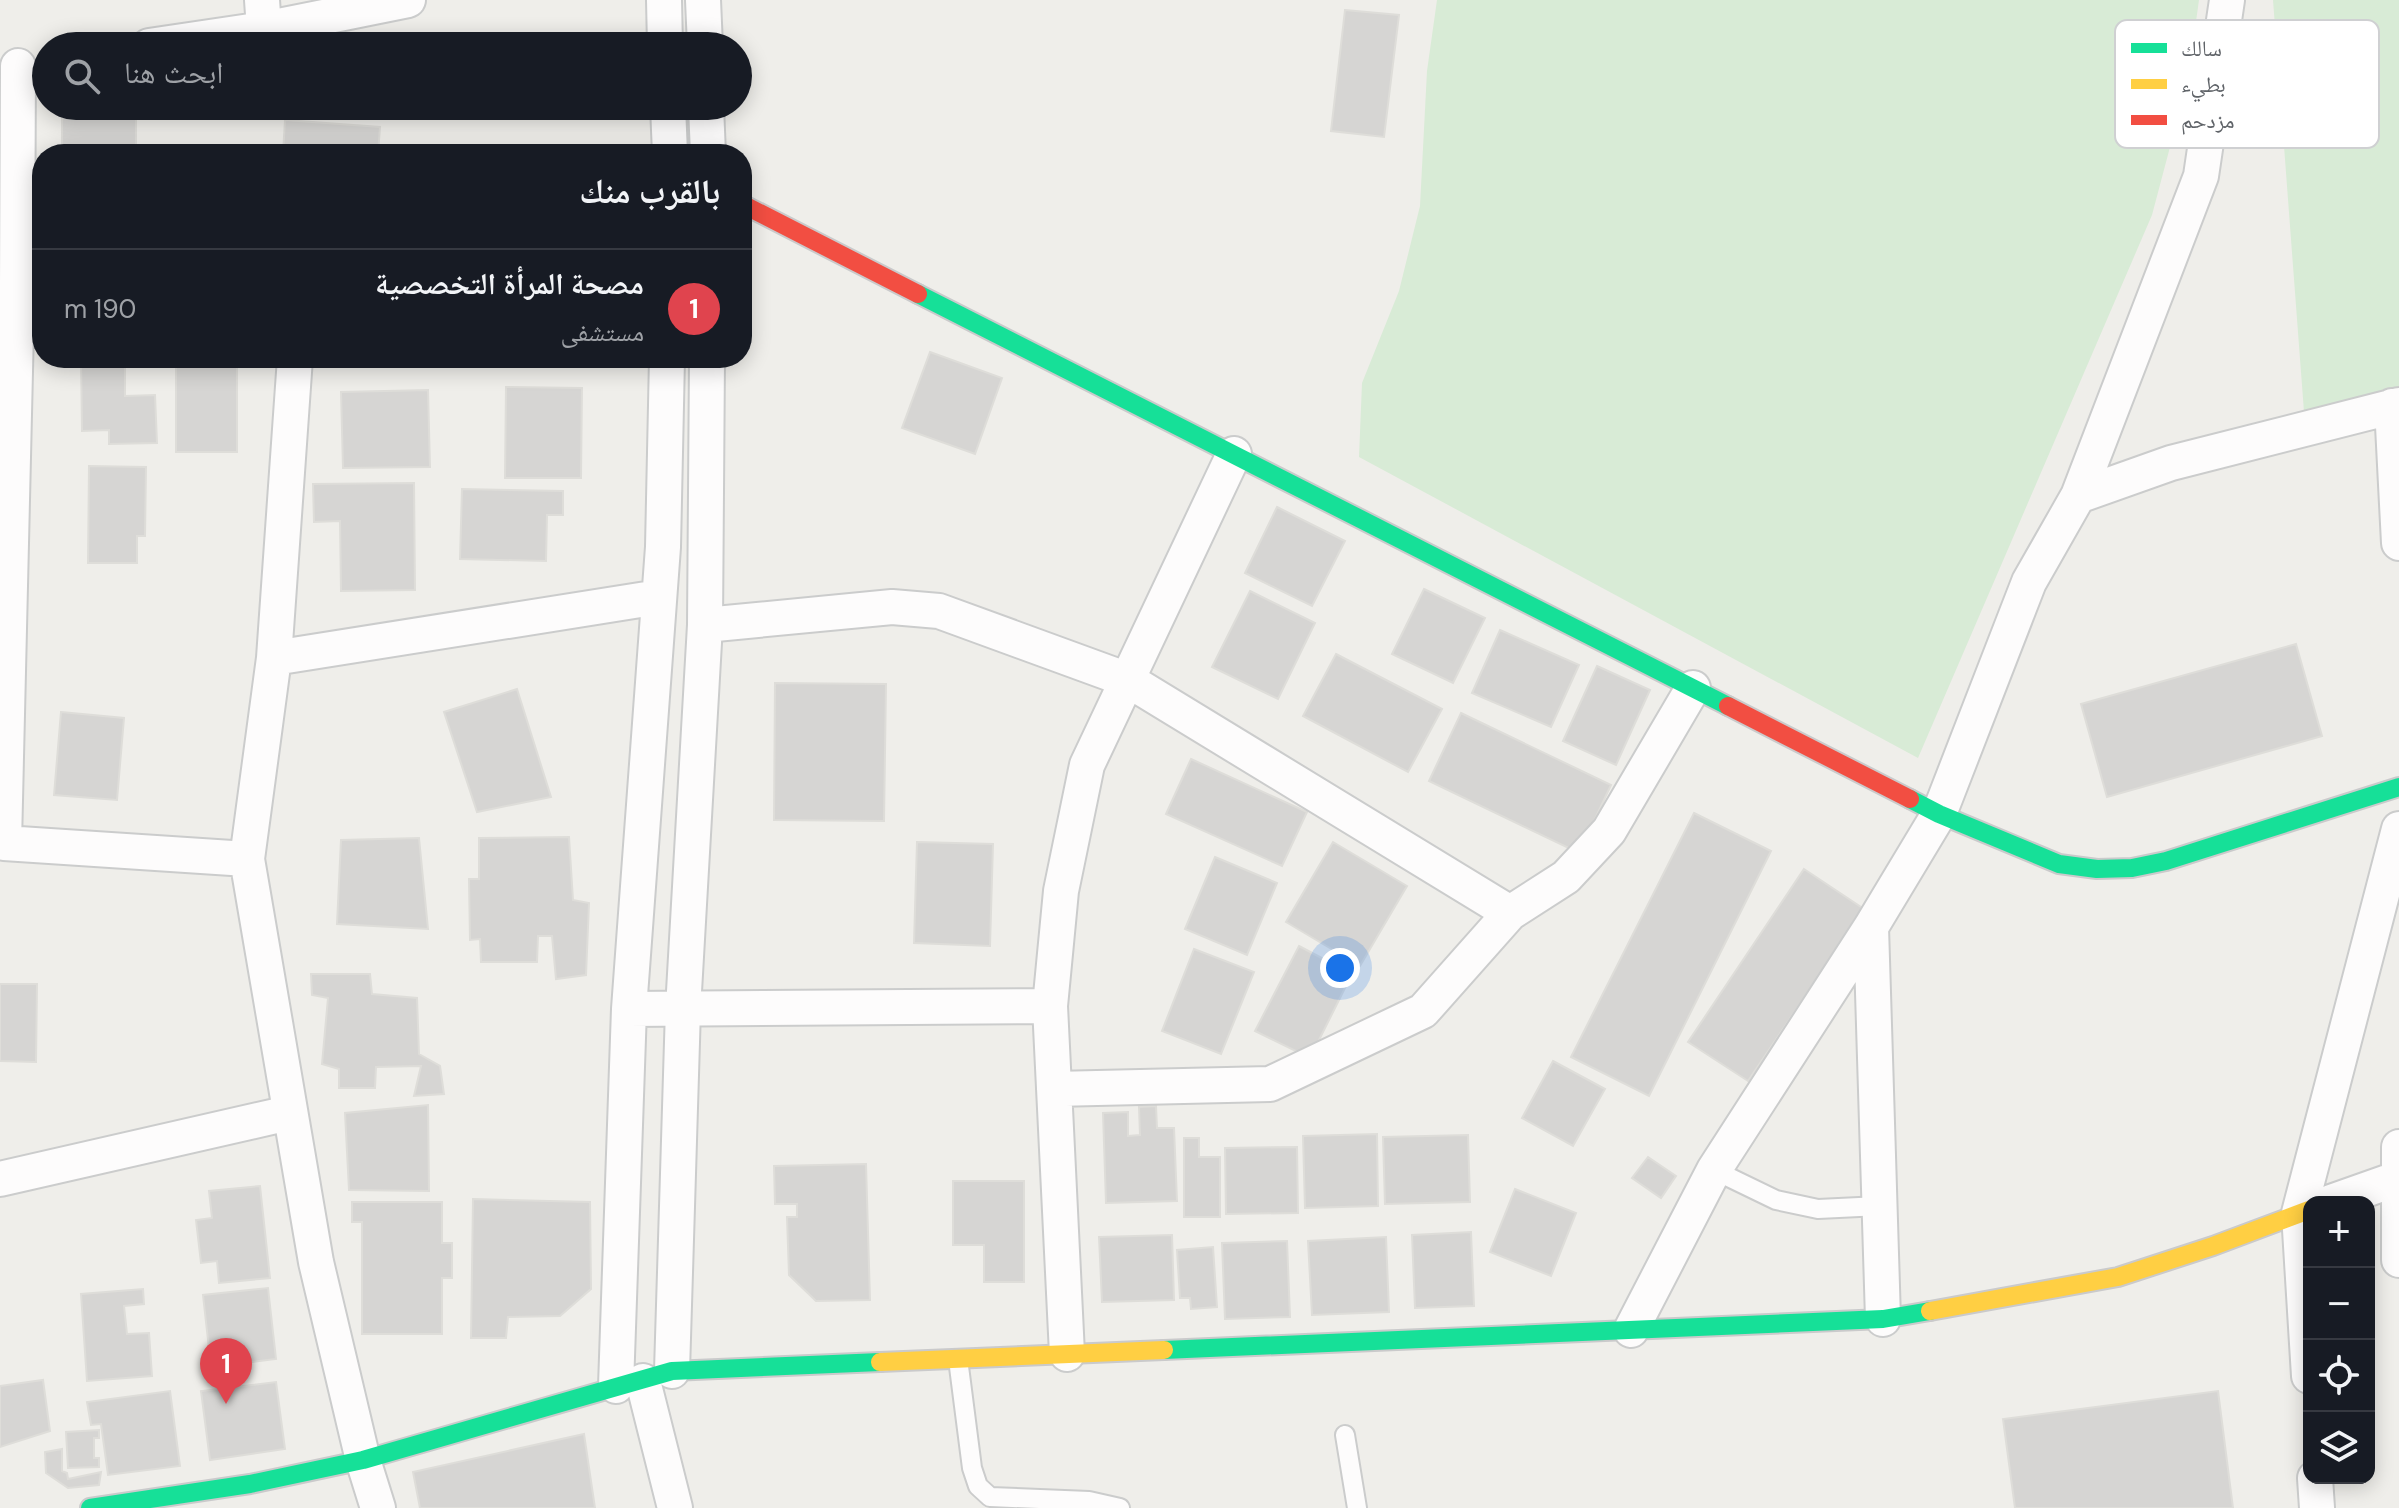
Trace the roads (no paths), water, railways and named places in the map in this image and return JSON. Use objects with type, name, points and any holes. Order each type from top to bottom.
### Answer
[{"type":"street","points":[[199,32],[263,14],[408,0]]},
{"type":"street","points":[[664,0],[665,32]]},
{"type":"street","points":[[703,0],[704,32]]},
{"type":"street","points":[[2224,20],[2227,0]]},
{"type":"street","points":[[263,14],[286,32]]},
{"type":"street","points":[[21,65],[29,287],[2,843],[247,859]]},
{"type":"street","points":[[669,120],[670,144]]},
{"type":"street","points":[[707,120],[708,144]]},
{"type":"street","points":[[1631,1330],[1714,1170],[1871,927],[1939,814],[2029,582],[2078,496],[2201,176],[2205,148]]},
{"type":"street","points":[[752,209],[1939,814],[2059,864],[2097,869],[2132,868],[2166,861],[2399,787]]},
{"type":"street","points":[[294,368],[274,658],[247,859],[316,1262],[363,1460],[378,1508]]},
{"type":"street","points":[[667,368],[663,547],[629,1009],[644,1379],[675,1508]]},
{"type":"street","points":[[644,1379],[683,1009],[705,625],[707,368]]},
{"type":"street","points":[[2078,496],[2171,463],[2396,406],[2399,543]]},
{"type":"street","points":[[1067,1354],[1050,1006],[1061,891],[1087,765],[1234,454]]},
{"type":"street","points":[[274,658],[659,597]]},
{"type":"street","points":[[705,625],[892,607],[939,611],[1128,680],[1510,913]]},
{"type":"street","points":[[1054,1089],[1270,1084],[1423,1011],[1510,913],[1566,877],[1609,831],[1693,688]]},
{"type":"street","points":[[2308,1196],[2399,829]]},
{"type":"street","points":[[1871,927],[1883,1319]]},
{"type":"street","points":[[629,1009],[1050,1006]]},
{"type":"street","points":[[0,1179],[289,1113]]},
{"type":"street","points":[[2399,1147],[2399,1260]]},
{"type":"street","points":[[2348,1196],[2399,1178]]},
{"type":"street","points":[[90,1508],[250,1484],[363,1460],[644,1379],[958,1359],[1883,1319],[2118,1277],[2303,1212]]},
{"type":"street","points":[[2306,1268],[2308,1340]]},
{"type":"street","points":[[2315,1484],[2317,1508]]},
{"type":"lane","points":[[1714,1170],[1776,1200],[1818,1209],[1880,1206]]},
{"type":"lane","points":[[958,1359],[972,1468],[978,1486],[990,1497],[1089,1501],[1120,1508]]},
{"type":"lane","points":[[1345,1435],[1357,1508]]},
{"type":"place","name":"مصحة المرأة التخصصية","points":[[226,1404]]}]
